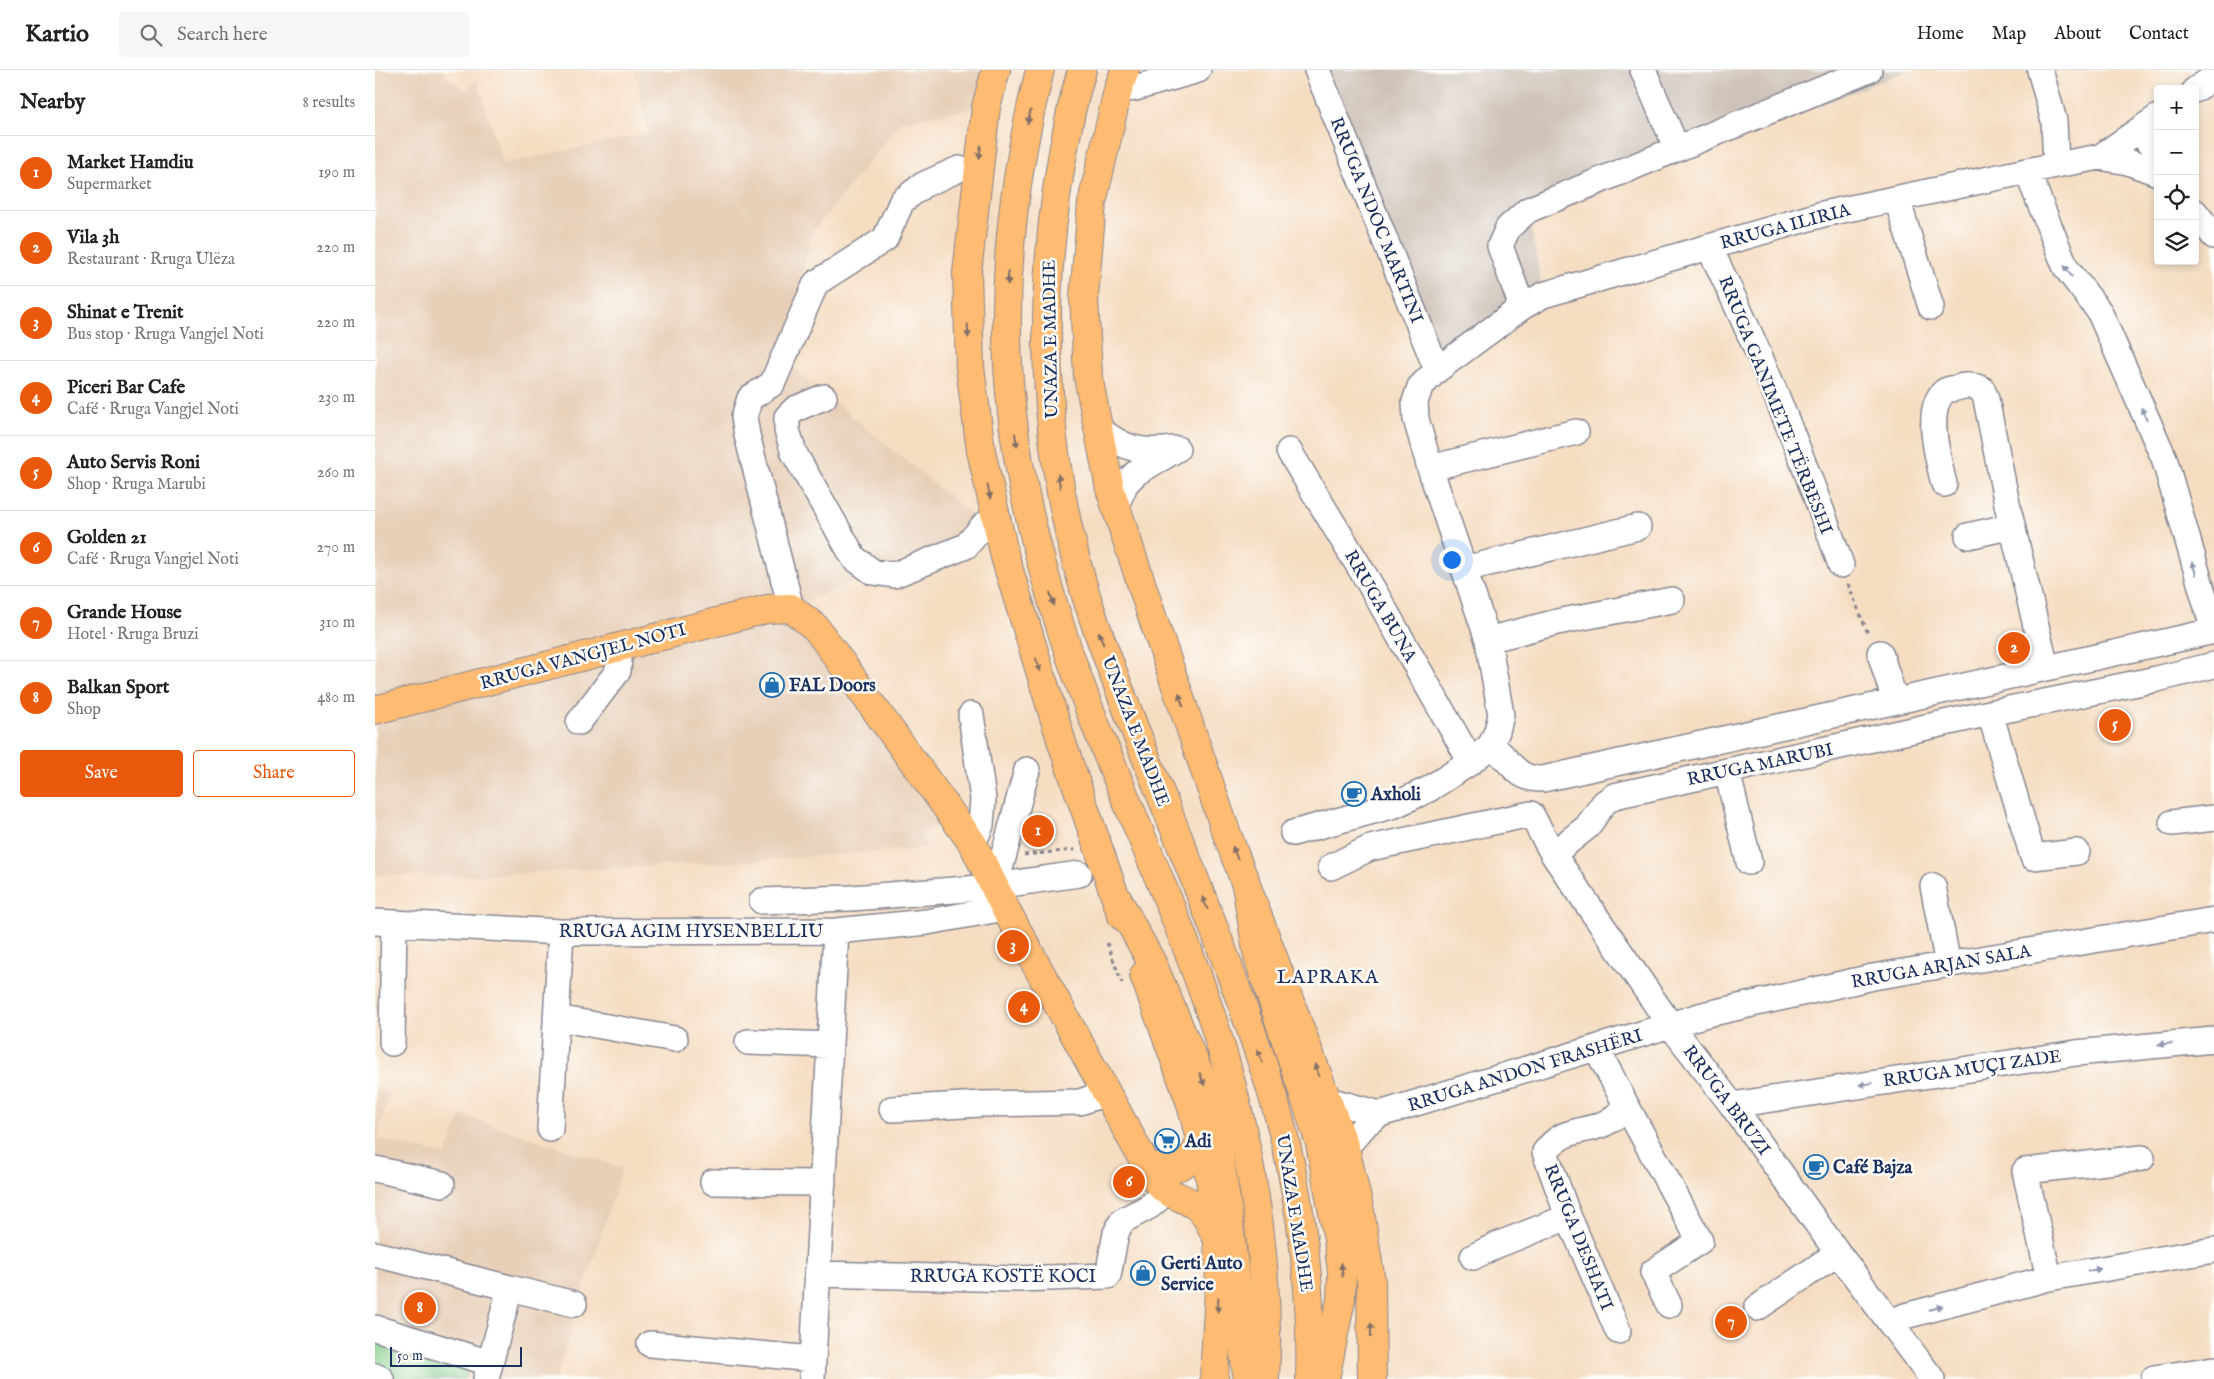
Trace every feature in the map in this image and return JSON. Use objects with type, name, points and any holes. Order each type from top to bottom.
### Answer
[{"type":"main road","points":[[996,70],[986,107],[967,273],[970,367],[981,451],[1007,564],[1063,746],[1114,893],[1175,1056],[1200,1136],[1213,1194],[1219,1272],[1214,1379]]},
{"type":"main road","name":"UNAZA E MADHE","points":[[1040,70],[1021,155],[1012,227],[1008,290],[1009,382],[1021,475],[1036,542],[1062,632],[1213,1024],[1240,1121],[1251,1175],[1261,1250],[1265,1325],[1265,1379]]},
{"type":"main road","name":"UNAZA E MADHE","points":[[1081,70],[1061,164],[1050,238],[1048,277],[1049,397],[1052,433],[1064,508],[1095,623],[1220,942],[1265,1069],[1291,1165],[1303,1246],[1310,1324],[1310,1379]]},
{"type":"main road","points":[[1121,80],[1092,203],[1084,298],[1088,376],[1116,505],[1225,829],[1345,1148],[1360,1211],[1371,1282],[1371,1379]]},
{"type":"main road","points":[[791,608],[816,628],[973,844],[1106,1093],[1155,1177],[1202,1211],[1217,1240]]},
{"type":"main road","name":"RRUGA VANGJEL NOTI","points":[[375,710],[767,609],[791,608]]},
{"type":"main road","points":[[1245,879],[1258,957],[1320,1143],[1338,1240],[1343,1282],[1325,1379]]},
{"type":"main road","points":[[1114,893],[1152,963],[1206,1089],[1217,1141],[1228,1213],[1245,1362],[1249,1379]]},
{"type":"main road","points":[[1279,1119],[1291,1140],[1312,1205],[1319,1249],[1323,1294],[1325,1379]]},
{"type":"main road","points":[[1155,1177],[1161,1171],[1181,1166],[1194,1156],[1198,1149],[1200,1136]]},
{"type":"main road","points":[[1249,1379],[1246,1231],[1247,1197],[1251,1175]]},
{"type":"street","points":[[1121,80],[1135,88],[1198,70]]},
{"type":"street","name":"RRUGA NDOC MARTINI","points":[[1317,70],[1437,370]]},
{"type":"street","points":[[1643,70],[1677,149]]},
{"type":"street","points":[[1522,307],[1500,246],[1508,228],[1528,210],[1869,70]]},
{"type":"street","points":[[2040,70],[2054,121],[2056,165]]},
{"type":"street","points":[[2199,87],[2214,77]]},
{"type":"street","points":[[2100,158],[2148,124],[2154,142]]},
{"type":"street","name":"RRUGA ILIRIA","points":[[1491,745],[1501,715],[1488,640],[1430,468],[1416,419],[1415,402],[1421,387],[1437,370],[1522,307],[1543,295],[1823,214],[2056,165],[2100,158],[2128,162],[2154,172]]},
{"type":"street","points":[[791,608],[744,417],[750,398],[772,384],[816,283],[885,239],[902,201],[923,185],[959,169]]},
{"type":"street","points":[[1293,832],[1395,806],[1429,790],[1471,762],[1491,745],[1502,753],[1516,772],[1533,779],[1543,779],[2214,631],[2164,458],[2099,311],[2066,268],[2027,171]]},
{"type":"street","points":[[1897,199],[1931,307]]},
{"type":"street","points":[[2199,217],[2214,236]]},
{"type":"street","name":"RRUGA GANIMETE TËRBESHI","points":[[1709,247],[1741,312],[1798,451],[1841,565]]},
{"type":"street","points":[[1944,484],[1933,439],[1938,400],[1945,391],[1960,386],[1975,386],[1982,389],[1987,399],[2012,526],[2046,668]]},
{"type":"street","points":[[824,397],[795,409],[787,417],[787,430],[794,453],[855,558],[873,572],[894,575],[966,546],[984,525]]},
{"type":"street","points":[[1099,429],[1124,446],[1140,451],[1157,452],[1177,449],[1136,473],[1126,483],[1116,505]]},
{"type":"street","points":[[1430,468],[1576,432]]},
{"type":"street","name":"RRUGA BUNA","points":[[1289,451],[1371,586],[1471,762]]},
{"type":"street","points":[[1968,536],[2012,526]]},
{"type":"street","points":[[1464,569],[1638,527]]},
{"type":"street","points":[[1488,640],[1557,622],[1673,600]]},
{"type":"street","points":[[579,722],[618,671],[620,646]]},
{"type":"street","points":[[1880,653],[1895,701]]},
{"type":"street","name":"RRUGA MARUBI","points":[[1553,854],[1587,827],[1609,798],[1990,713],[2157,680],[2214,665]]},
{"type":"street","points":[[1990,713],[2033,857],[2077,852]]},
{"type":"street","points":[[971,716],[983,799],[981,825],[973,844]]},
{"type":"street","points":[[1000,897],[1003,856],[1027,770]]},
{"type":"street","points":[[1727,771],[1749,862]]},
{"type":"street","name":"RRUGA BRUZI","points":[[1331,867],[1370,848],[1531,814],[1553,854],[1671,1026],[1732,1105],[1838,1253],[1932,1379]]},
{"type":"street","points":[[2172,823],[2214,818]]},
{"type":"street","points":[[762,901],[851,898],[1000,897],[1079,874]]},
{"type":"street","points":[[1933,886],[1947,965]]},
{"type":"street","name":"RRUGA AGIM HYSENBELLIU","points":[[384,923],[561,932],[836,931],[927,922],[1000,897]]},
{"type":"street","name":"RRUGA ARJAN SALA","points":[[1671,1026],[1703,1015],[1873,977],[2214,920]]},
{"type":"street","points":[[384,923],[392,1043]]},
{"type":"street","points":[[650,1344],[813,1369],[836,931]]},
{"type":"street","points":[[550,1129],[561,932]]},
{"type":"street","points":[[556,1018],[675,1040]]},
{"type":"street","name":"RRUGA ANDON FRASHËRI","points":[[1345,1148],[1367,1123],[1379,1114],[1671,1026]]},
{"type":"street","name":"RRUGA MUÇI ZADE","points":[[1732,1105],[2076,1053],[2214,1040]]},
{"type":"street","points":[[748,1042],[830,1045]]},
{"type":"street","points":[[1597,1049],[1700,1241],[1653,1272],[1669,1305]]},
{"type":"street","points":[[892,1109],[981,1104],[1081,1102],[1106,1093]]},
{"type":"street","points":[[1328,1100],[1379,1114]]},
{"type":"street","name":"RRUGA DESHATI","points":[[1619,1331],[1567,1213],[1545,1152],[1551,1143],[1562,1135],[1602,1124],[1615,1118],[1626,1105]]},
{"type":"street","points":[[2049,1278],[2025,1170],[2142,1158]]},
{"type":"street","points":[[375,1169],[442,1184]]},
{"type":"street","name":"RRUGA KOSTË KOCI","points":[[817,1274],[1016,1278],[1108,1276],[1116,1233],[1122,1221],[1150,1206],[1155,1177]]},
{"type":"street","points":[[713,1182],[823,1183]]},
{"type":"street","points":[[1473,1258],[1497,1245],[1558,1221],[1567,1213]]},
{"type":"street","points":[[1890,1322],[1905,1316],[2049,1278],[2214,1250]]},
{"type":"street","points":[[1757,1308],[1838,1253]]},
{"type":"street","points":[[375,1254],[574,1304]]},
{"type":"street","points":[[375,1328],[488,1371],[510,1288]]},
{"type":"street","points":[[2154,1378],[2214,1369]]},
{"type":"street","points":[[375,1376],[381,1379]]},
{"type":"path","points":[[1841,565],[1872,644],[1880,653]]},
{"type":"path","points":[[1003,856],[1074,850],[1071,842]]},
{"type":"shaded area","points":[[375,70],[443,70],[445,75],[464,90],[477,80],[503,164],[648,133],[635,70],[995,70],[986,107],[901,121],[812,233],[782,359],[984,525],[791,608],[946,820],[920,834],[927,848],[747,861],[463,876],[375,875]]},
{"type":"shaded area","points":[[1317,70],[1909,70],[1530,221],[1543,295],[1437,370]]},
{"type":"shaded area","points":[[375,1088],[389,1092],[378,1139],[446,1155],[461,1115],[622,1168],[556,1379],[375,1379]]},
{"type":"green space","points":[[375,1336],[469,1366],[465,1379],[398,1379],[375,1366]]},
{"type":"place","name":"Vila 3h","points":[[2014,648]]},
{"type":"place","name":"FAL Doors","points":[[772,685]]},
{"type":"place","name":"Auto Servis Roni","points":[[2115,725]]},
{"type":"place","name":"Axholi","points":[[1354,794]]},
{"type":"place","name":"Market Hamdiu","points":[[1038,831]]},
{"type":"place","name":"Shinat e Trenit","points":[[1013,946]]},
{"type":"place","name":"Piceri Bar Cafe","points":[[1024,1007]]},
{"type":"place","name":"Adi","points":[[1167,1141]]},
{"type":"place","name":"Café Bajza","points":[[1816,1167]]},
{"type":"place","name":"Golden 21","points":[[1129,1182]]},
{"type":"place","name":"Gerti Auto Service","points":[[1143,1273]]},
{"type":"place","name":"Balkan Sport","points":[[420,1308]]},
{"type":"place","name":"Grande House","points":[[1731,1322]]},
{"type":"district","name":"LAPRAKA","points":[[1328,976]]}]
